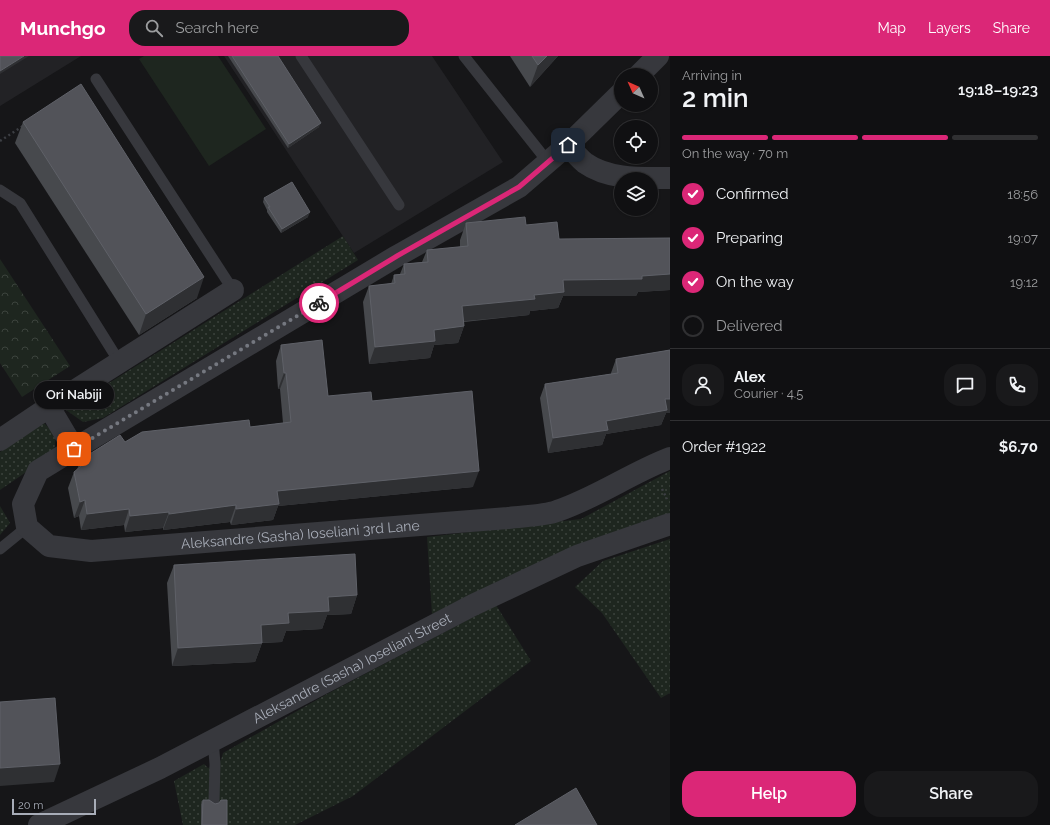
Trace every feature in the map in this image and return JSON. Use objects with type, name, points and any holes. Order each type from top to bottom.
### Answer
[{"type":"street","points":[[646,68],[658,56]]},
{"type":"street","points":[[27,527],[23,504],[38,471],[397,256],[519,187],[568,145],[614,100]]},
{"type":"street","points":[[568,145],[585,163],[605,173],[641,178],[670,178]]},
{"type":"street","points":[[0,440],[49,407],[233,290]]},
{"type":"street","points":[[49,407],[74,449]]},
{"type":"street","name":"Aleksandre (Sasha) Ioseliani 3rd Lane","points":[[27,527],[49,546],[91,551],[508,518],[555,512],[592,497],[655,464],[670,458]]},
{"type":"street","name":"Aleksandre (Sasha) Ioseliani Street","points":[[39,825],[160,768],[480,602],[577,556],[670,524]]},
{"type":"lane","points":[[301,56],[399,205]]},
{"type":"lane","points":[[464,56],[548,162]]},
{"type":"lane","points":[[96,79],[233,290]]},
{"type":"lane","points":[[0,190],[20,203],[120,363]]},
{"type":"lane","points":[[0,549],[27,527]]},
{"type":"lane","points":[[213,740],[215,764],[214,801]]},
{"type":"path","points":[[0,141],[26,125]]},
{"type":"path","points":[[662,488],[670,505]]},
{"type":"shaded area","points":[[0,56],[81,56],[0,106]]},
{"type":"shaded area","points":[[224,56],[432,56],[503,162],[354,253]]},
{"type":"green space","points":[[144,56],[218,56],[266,129],[209,166],[139,59]]},
{"type":"green space","points":[[343,236],[358,260],[103,418],[83,422],[66,410]]},
{"type":"green space","points":[[0,259],[70,366],[22,397],[0,363]]},
{"type":"green space","points":[[44,423],[56,435],[54,453],[0,490],[0,452]]},
{"type":"green space","points":[[670,471],[670,514],[584,544],[432,614],[427,537],[581,519]]},
{"type":"green space","points":[[0,506],[10,523],[0,535]]},
{"type":"green space","points":[[670,539],[670,693],[661,698],[602,613],[575,587],[603,561]]},
{"type":"green space","points":[[496,605],[531,661],[353,796],[295,825],[183,825],[174,781],[204,764],[208,768],[221,760],[223,753],[327,694]]},
{"type":"building","points":[[0,56],[24,56],[0,71]]},
{"type":"building","points":[[232,56],[278,56],[321,123],[289,144]]},
{"type":"building","points":[[532,56],[547,56],[538,65]]},
{"type":"building","points":[[81,84],[204,277],[146,314],[23,122]]},
{"type":"building","points":[[292,182],[310,212],[282,229],[264,198]]},
{"type":"building","points":[[525,217],[526,225],[557,222],[559,239],[670,238],[670,274],[642,276],[642,279],[563,280],[564,292],[534,295],[535,299],[462,306],[464,326],[434,330],[435,341],[375,347],[369,286],[395,283],[394,275],[405,274],[404,264],[428,262],[427,250],[468,246],[466,223]]},
{"type":"building","points":[[322,340],[328,396],[371,392],[372,401],[472,391],[479,471],[277,491],[279,504],[236,509],[236,505],[169,514],[169,512],[130,516],[129,509],[87,514],[85,500],[80,502],[74,472],[81,466],[80,460],[120,435],[125,442],[142,432],[249,420],[250,427],[291,422],[286,373],[284,373],[281,345]]},
{"type":"building","points":[[670,350],[670,399],[665,399],[667,410],[606,421],[608,430],[553,438],[545,384],[618,373],[616,359]]},
{"type":"building","points":[[355,554],[357,595],[328,597],[329,611],[288,613],[289,623],[261,625],[262,643],[178,648],[174,565]]},
{"type":"building","points":[[55,698],[60,764],[0,768],[0,702]]},
{"type":"building","points":[[576,788],[597,825],[515,825]]},
{"type":"building","points":[[203,800],[209,800],[215,804],[219,803],[221,800],[227,800],[227,825],[202,825]]},
{"type":"way so far","points":[[74,449],[319,303]]},
{"type":"place","name":"Ori Nabiji","points":[[74,449]]},
{"type":"route","points":[[319,303],[397,256],[519,187],[568,145]]}]
